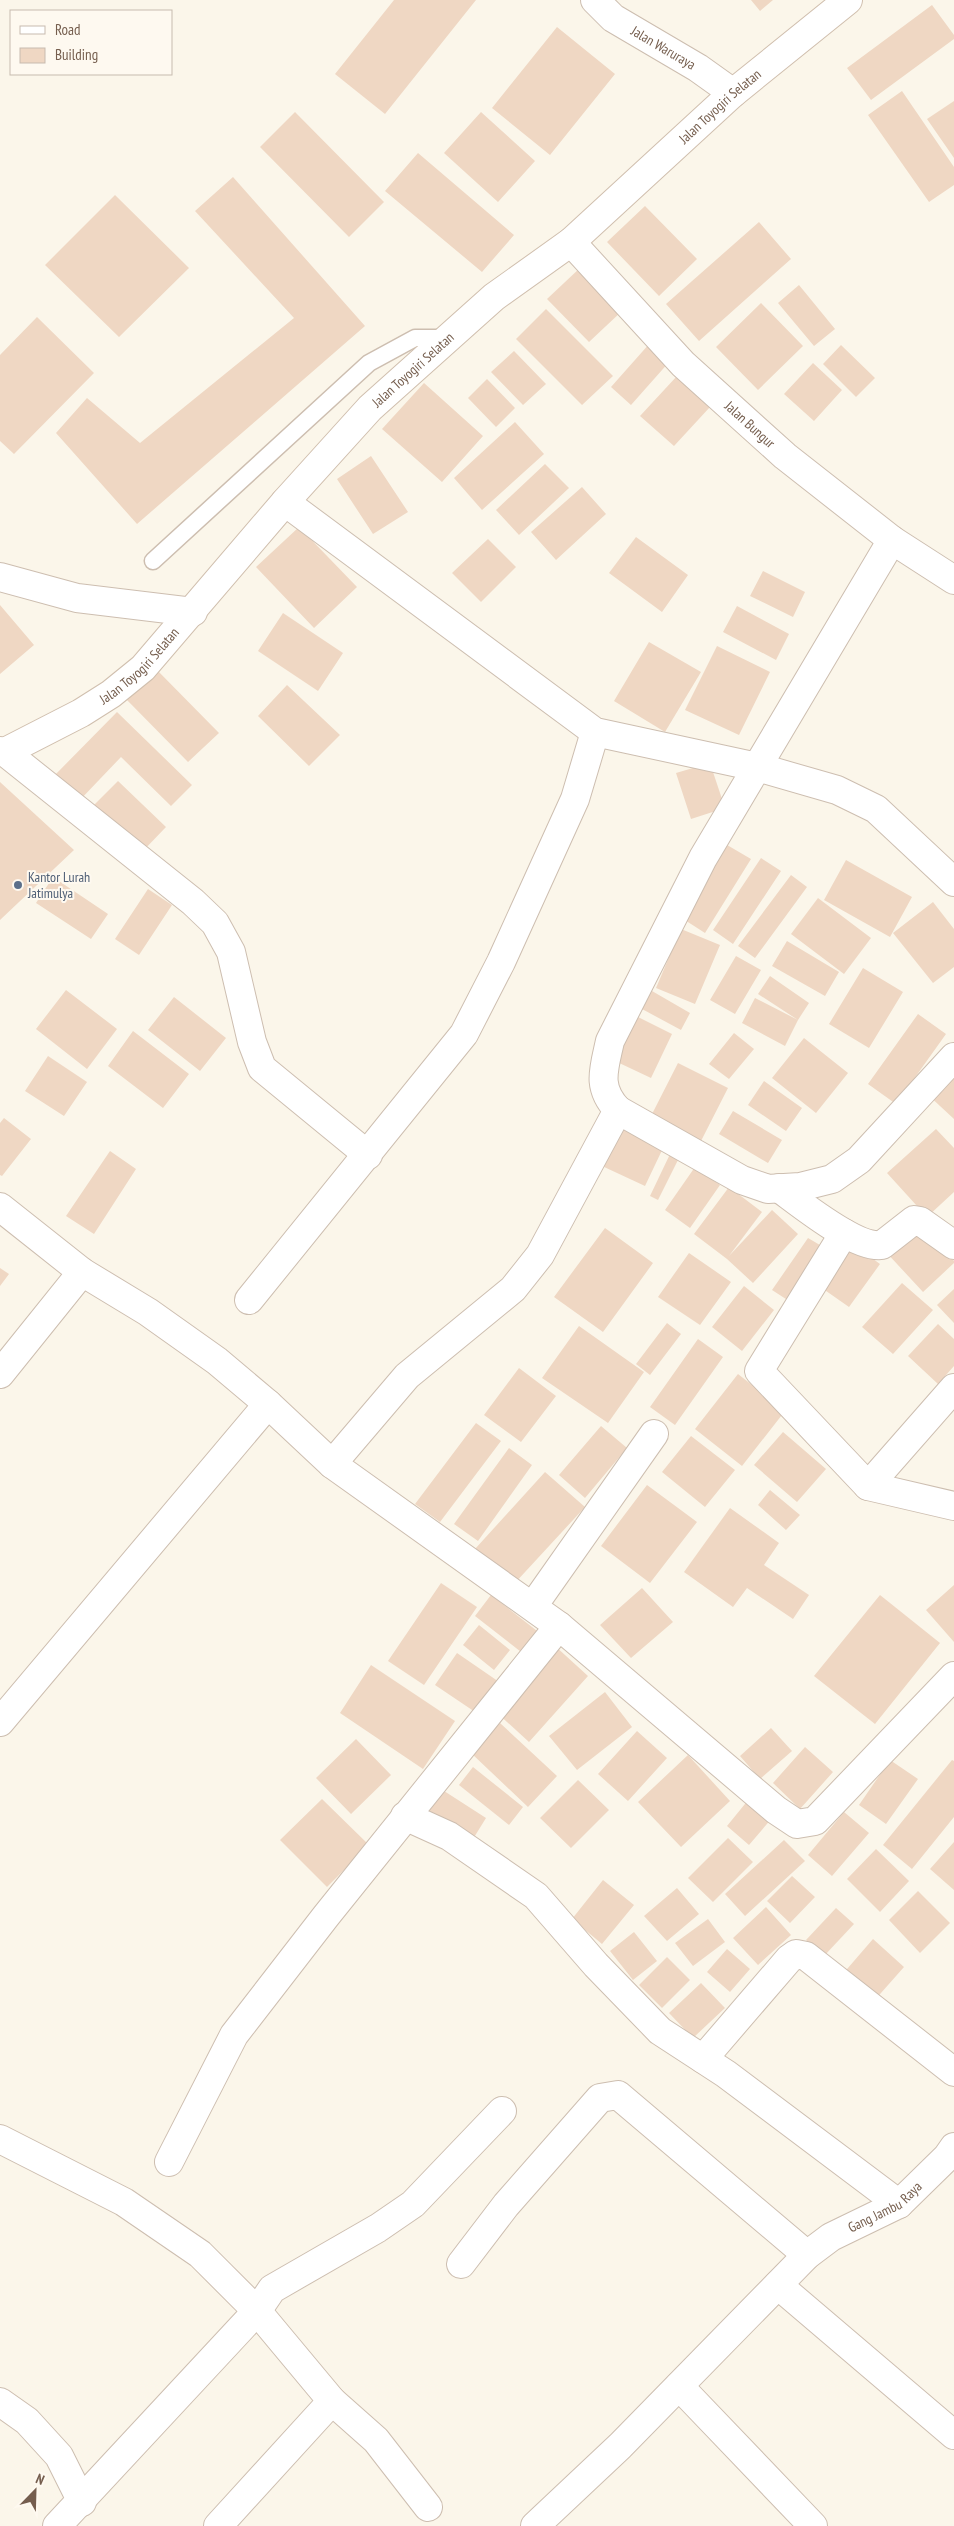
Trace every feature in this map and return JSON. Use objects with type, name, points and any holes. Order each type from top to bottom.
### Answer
[{"type":"street","name":"Jalan Waruraya","points":[[595,0],[613,18],[698,68],[733,93]]},
{"type":"street","name":"Jalan Toyogiri Selatan","points":[[2,752],[81,713],[111,694],[143,668],[193,612],[285,502],[370,408],[494,297],[571,242],[733,93],[848,0]]},
{"type":"street","name":"Jalan Bungur","points":[[571,242],[683,364],[786,456],[892,540],[950,570]]},
{"type":"street","points":[[285,502],[595,732],[757,767],[837,790],[876,809],[954,882]]},
{"type":"street","points":[[892,540],[703,858],[610,1041],[603,1074],[604,1091],[618,1110],[742,1180],[768,1188],[800,1187],[832,1179],[859,1160],[954,1057]]},
{"type":"street","points":[[0,577],[77,598],[193,612]]},
{"type":"street","points":[[249,1300],[464,1034],[501,962],[568,815],[595,732]]},
{"type":"street","points":[[2,752],[193,902],[216,924],[231,952],[252,1042],[262,1068],[368,1155]]},
{"type":"street","points":[[332,1464],[407,1376],[513,1289],[540,1256],[618,1110]]},
{"type":"street","points":[[779,1188],[844,1234],[876,1246],[882,1245],[914,1220],[920,1221],[954,1246]]},
{"type":"street","points":[[0,1207],[82,1272],[148,1312],[202,1350],[268,1404],[332,1464],[560,1626],[776,1810],[797,1824],[815,1821],[954,1676]]},
{"type":"street","points":[[844,1234],[759,1371],[868,1486],[954,1506]]},
{"type":"street","points":[[0,1374],[82,1272]]},
{"type":"street","points":[[868,1486],[954,1388]]},
{"type":"street","points":[[0,1722],[268,1404]]},
{"type":"street","points":[[533,1606],[654,1434]]},
{"type":"street","points":[[170,2162],[234,2035],[406,1816],[560,1626]]},
{"type":"street","points":[[406,1816],[449,1836],[536,1896],[596,1965],[660,2031],[726,2074],[899,2204]]},
{"type":"street","points":[[703,2059],[789,1959],[796,1954],[806,1956],[954,2072]]},
{"type":"street","points":[[461,2264],[506,2205],[600,2098],[618,2095],[807,2255]]},
{"type":"street","points":[[57,2526],[68,2513],[82,2502],[257,2312],[272,2289],[378,2228],[413,2204],[502,2111]]},
{"type":"street","points":[[0,2139],[124,2202],[200,2254],[257,2312],[332,2401],[376,2440],[428,2507]]},
{"type":"street","name":"Gang Jambu Raya","points":[[535,2526],[620,2446],[807,2255],[831,2237],[899,2204],[947,2157],[954,2147]]},
{"type":"street","points":[[778,2285],[954,2435]]},
{"type":"street","points":[[679,2386],[813,2526]]},
{"type":"street","points":[[218,2526],[332,2401]]},
{"type":"street","points":[[0,2402],[27,2421],[59,2456],[82,2502]]},
{"type":"lane","points":[[153,561],[369,363],[415,338],[446,338]]},
{"type":"building","points":[[394,0],[476,0],[385,114],[335,74]]},
{"type":"building","points":[[751,0],[773,0],[760,11]]},
{"type":"building","points":[[932,5],[954,35],[954,39],[871,100],[847,68]]},
{"type":"building","points":[[557,27],[615,74],[550,155],[492,108]]},
{"type":"building","points":[[902,91],[954,167],[954,185],[929,202],[868,115]]},
{"type":"building","points":[[954,101],[954,158],[927,119]]},
{"type":"building","points":[[295,112],[384,202],[349,237],[260,147]]},
{"type":"building","points":[[481,112],[535,161],[498,202],[444,153]]},
{"type":"building","points":[[418,153],[514,235],[482,272],[385,191]]},
{"type":"building","points":[[233,177],[365,326],[137,524],[56,433],[87,398],[140,443],[294,318],[195,211]]},
{"type":"building","points":[[115,195],[189,268],[119,337],[45,265]]},
{"type":"building","points":[[645,206],[697,259],[659,296],[607,242]]},
{"type":"building","points":[[759,222],[791,259],[699,341],[666,304]]},
{"type":"building","points":[[581,267],[622,311],[589,342],[547,299]]},
{"type":"building","points":[[799,285],[835,329],[814,346],[778,303]]},
{"type":"building","points":[[761,303],[803,346],[758,390],[716,347]]},
{"type":"building","points":[[546,309],[613,376],[582,405],[516,339]]},
{"type":"building","points":[[37,317],[94,373],[14,454],[0,441],[0,355]]},
{"type":"building","points":[[650,343],[670,361],[631,405],[611,387]]},
{"type":"building","points":[[841,345],[875,378],[856,397],[823,364]]},
{"type":"building","points":[[514,351],[546,384],[523,405],[491,372]]},
{"type":"building","points":[[813,363],[842,390],[814,421],[784,394]]},
{"type":"building","points":[[677,376],[710,407],[674,446],[640,416]]},
{"type":"building","points":[[487,379],[515,408],[496,427],[468,398]]},
{"type":"building","points":[[424,383],[483,436],[442,482],[382,429]]},
{"type":"building","points":[[515,422],[544,454],[482,510],[454,478]]},
{"type":"building","points":[[371,456],[408,512],[373,534],[337,479]]},
{"type":"building","points":[[545,464],[569,488],[519,535],[496,510]]},
{"type":"building","points":[[582,487],[606,514],[556,560],[531,532]]},
{"type":"building","points":[[299,527],[357,587],[314,628],[256,567]]},
{"type":"building","points":[[636,537],[688,575],[662,612],[609,573]]},
{"type":"building","points":[[488,539],[516,567],[481,602],[452,573]]},
{"type":"building","points":[[763,571],[805,592],[793,617],[750,596]]},
{"type":"building","points":[[0,605],[34,645],[0,674]]},
{"type":"building","points":[[737,606],[789,634],[776,660],[723,632]]},
{"type":"building","points":[[283,613],[343,653],[318,691],[258,651]]},
{"type":"building","points":[[649,642],[701,672],[665,732],[614,701]]},
{"type":"building","points":[[717,646],[770,672],[739,735],[685,710]]},
{"type":"building","points":[[155,668],[219,733],[188,762],[125,698]]},
{"type":"building","points":[[287,685],[340,735],[309,766],[258,716]]},
{"type":"building","points":[[117,712],[192,785],[171,806],[121,757],[78,802],[53,777]]},
{"type":"building","points":[[710,763],[725,808],[691,819],[676,773]]},
{"type":"building","points":[[118,781],[166,827],[141,853],[93,806]]},
{"type":"building","name":"Kantor Lurah Jatimulya","points":[[0,782],[74,850],[0,920]]},
{"type":"building","points":[[722,842],[751,859],[705,933],[677,915]]},
{"type":"building","points":[[761,858],[781,871],[733,944],[713,930]]},
{"type":"building","points":[[846,860],[912,897],[890,937],[824,900]]},
{"type":"building","points":[[791,875],[807,887],[755,958],[738,946]]},
{"type":"building","points":[[53,877],[108,914],[91,939],[36,903]]},
{"type":"building","points":[[148,889],[172,905],[139,955],[115,939]]},
{"type":"building","points":[[818,898],[871,938],[844,974],[791,934]]},
{"type":"building","points":[[933,902],[954,929],[954,967],[933,983],[893,933]]},
{"type":"building","points":[[681,929],[720,945],[695,1004],[656,988]]},
{"type":"building","points":[[787,941],[839,972],[825,996],[772,966]]},
{"type":"building","points":[[736,956],[761,970],[735,1014],[710,1000]]},
{"type":"building","points":[[863,968],[903,992],[869,1048],[829,1024]]},
{"type":"building","points":[[770,976],[809,1003],[798,1020],[758,994]]},
{"type":"building","points":[[66,990],[117,1029],[87,1069],[36,1029]]},
{"type":"building","points":[[652,991],[690,1013],[681,1030],[642,1009]]},
{"type":"building","points":[[174,997],[226,1038],[200,1071],[148,1030]]},
{"type":"building","points":[[755,998],[798,1020],[785,1046],[742,1023]]},
{"type":"building","points":[[918,1014],[946,1034],[896,1104],[868,1084]]},
{"type":"building","points":[[636,1016],[672,1034],[651,1078],[615,1061]]},
{"type":"building","points":[[133,1031],[189,1074],[163,1108],[108,1066]]},
{"type":"building","points":[[734,1033],[754,1049],[729,1079],[709,1064]]},
{"type":"building","points":[[804,1038],[848,1073],[816,1113],[772,1078]]},
{"type":"building","points":[[48,1056],[87,1082],[64,1116],[25,1091]]},
{"type":"building","points":[[678,1063],[728,1088],[701,1141],[651,1116]]},
{"type":"building","points":[[954,1063],[954,1119],[926,1093]]},
{"type":"building","points":[[764,1081],[802,1108],[786,1131],[748,1105]]},
{"type":"building","points":[[733,1111],[782,1140],[768,1163],[719,1134]]},
{"type":"building","points":[[4,1118],[31,1139],[2,1176],[0,1175],[0,1123]]},
{"type":"building","points":[[621,1126],[664,1146],[645,1186],[602,1166]]},
{"type":"building","points":[[936,1129],[954,1148],[954,1192],[927,1217],[887,1173]]},
{"type":"building","points":[[110,1151],[136,1169],[94,1234],[66,1216]]},
{"type":"building","points":[[671,1152],[680,1156],[658,1200],[650,1196]]},
{"type":"building","points":[[695,1167],[720,1185],[690,1228],[665,1210]]},
{"type":"building","points":[[729,1187],[762,1212],[729,1256],[772,1210],[798,1234],[753,1283],[727,1259],[694,1234]]},
{"type":"building","points":[[917,1221],[954,1261],[923,1292],[885,1251]]},
{"type":"building","points":[[605,1228],[653,1263],[603,1332],[554,1297]]},
{"type":"building","points":[[808,1238],[825,1248],[789,1301],[772,1290]]},
{"type":"building","points":[[850,1242],[880,1264],[849,1307],[819,1286]]},
{"type":"building","points":[[689,1253],[731,1282],[700,1325],[658,1297]]},
{"type":"building","points":[[0,1268],[9,1274],[0,1286]]},
{"type":"building","points":[[902,1283],[933,1310],[893,1354],[862,1327]]},
{"type":"building","points":[[744,1286],[774,1310],[742,1351],[712,1327]]},
{"type":"building","points":[[954,1289],[954,1323],[937,1305]]},
{"type":"building","points":[[667,1323],[681,1334],[650,1375],[636,1364]]},
{"type":"building","points":[[938,1324],[954,1339],[954,1366],[938,1384],[908,1356]]},
{"type":"building","points":[[579,1326],[644,1372],[608,1423],[542,1378]]},
{"type":"building","points":[[698,1339],[723,1357],[675,1425],[650,1407]]},
{"type":"building","points":[[519,1368],[556,1396],[521,1442],[484,1415]]},
{"type":"building","points":[[738,1374],[785,1411],[742,1466],[695,1429]]},
{"type":"building","points":[[476,1423],[501,1441],[440,1522],[415,1504]]},
{"type":"building","points":[[601,1426],[627,1448],[585,1498],[559,1475]]},
{"type":"building","points":[[783,1432],[826,1469],[797,1502],[754,1465]]},
{"type":"building","points":[[691,1436],[735,1470],[705,1507],[662,1472]]},
{"type":"building","points":[[509,1448],[532,1465],[478,1541],[454,1524]]},
{"type":"building","points":[[545,1472],[585,1507],[514,1584],[475,1549]]},
{"type":"building","points":[[647,1485],[697,1522],[650,1583],[601,1546]]},
{"type":"building","points":[[770,1490],[800,1515],[786,1530],[758,1505]]},
{"type":"building","points":[[730,1508],[779,1543],[764,1565],[809,1595],[793,1619],[747,1588],[733,1607],[684,1572]]},
{"type":"building","points":[[441,1583],[477,1607],[424,1685],[388,1661]]},
{"type":"building","points":[[954,1585],[954,1642],[926,1610]]},
{"type":"building","points":[[642,1588],[673,1622],[631,1658],[600,1625]]},
{"type":"building","points":[[491,1595],[541,1634],[525,1655],[475,1616]]},
{"type":"building","points":[[880,1595],[940,1643],[875,1724],[814,1676]]},
{"type":"building","points":[[479,1625],[510,1650],[494,1670],[463,1645]]},
{"type":"building","points":[[554,1645],[588,1676],[529,1742],[495,1711]]},
{"type":"building","points":[[457,1653],[505,1686],[484,1718],[435,1685]]},
{"type":"building","points":[[371,1665],[455,1721],[423,1769],[340,1713]]},
{"type":"building","points":[[605,1692],[632,1727],[577,1770],[549,1736]]},
{"type":"building","points":[[500,1723],[557,1776],[528,1807],[471,1753]]},
{"type":"building","points":[[771,1728],[792,1751],[760,1779],[740,1756]]},
{"type":"building","points":[[637,1731],[667,1758],[628,1801],[598,1774]]},
{"type":"building","points":[[356,1739],[391,1775],[351,1814],[316,1778]]},
{"type":"building","points":[[805,1747],[833,1772],[800,1809],[773,1783]]},
{"type":"building","points":[[688,1755],[730,1801],[681,1847],[638,1802]]},
{"type":"building","points":[[890,1760],[918,1779],[886,1824],[859,1805]]},
{"type":"building","points":[[952,1760],[954,1761],[954,1817],[912,1869],[883,1845]]},
{"type":"building","points":[[473,1767],[523,1807],[509,1825],[459,1785]]},
{"type":"building","points":[[578,1780],[609,1810],[571,1848],[540,1818]]},
{"type":"building","points":[[441,1789],[486,1818],[473,1839],[428,1810]]},
{"type":"building","points":[[322,1799],[369,1845],[327,1887],[280,1840]]},
{"type":"building","points":[[749,1799],[772,1818],[749,1845],[727,1826]]},
{"type":"building","points":[[844,1812],[869,1833],[832,1876],[808,1855]]},
{"type":"building","points":[[728,1838],[753,1862],[713,1902],[688,1878]]},
{"type":"building","points":[[784,1840],[805,1861],[745,1916],[725,1894]]},
{"type":"building","points":[[954,1842],[954,1890],[930,1869]]},
{"type":"building","points":[[876,1849],[909,1881],[880,1912],[847,1879]]},
{"type":"building","points":[[792,1876],[815,1897],[790,1923],[767,1901]]},
{"type":"building","points":[[603,1880],[634,1905],[602,1944],[572,1919]]},
{"type":"building","points":[[677,1888],[699,1914],[667,1941],[644,1916]]},
{"type":"building","points":[[918,1891],[950,1923],[920,1953],[889,1920]]},
{"type":"building","points":[[766,1907],[791,1935],[758,1965],[733,1938]]},
{"type":"building","points":[[836,1908],[854,1924],[824,1956],[806,1940]]},
{"type":"building","points":[[708,1919],[725,1942],[693,1966],[675,1943]]},
{"type":"building","points":[[634,1932],[657,1961],[633,1980],[610,1951]]},
{"type":"building","points":[[873,1939],[904,1967],[873,2002],[841,1976]]},
{"type":"building","points":[[727,1949],[750,1969],[730,1992],[707,1972]]},
{"type":"building","points":[[667,1957],[690,1980],[662,2008],[639,1985]]},
{"type":"building","points":[[701,1983],[725,2008],[693,2038],[669,2013]]},
{"type":"place","name":"Kantor Lurah Jatimulya","points":[[18,885]]}]
